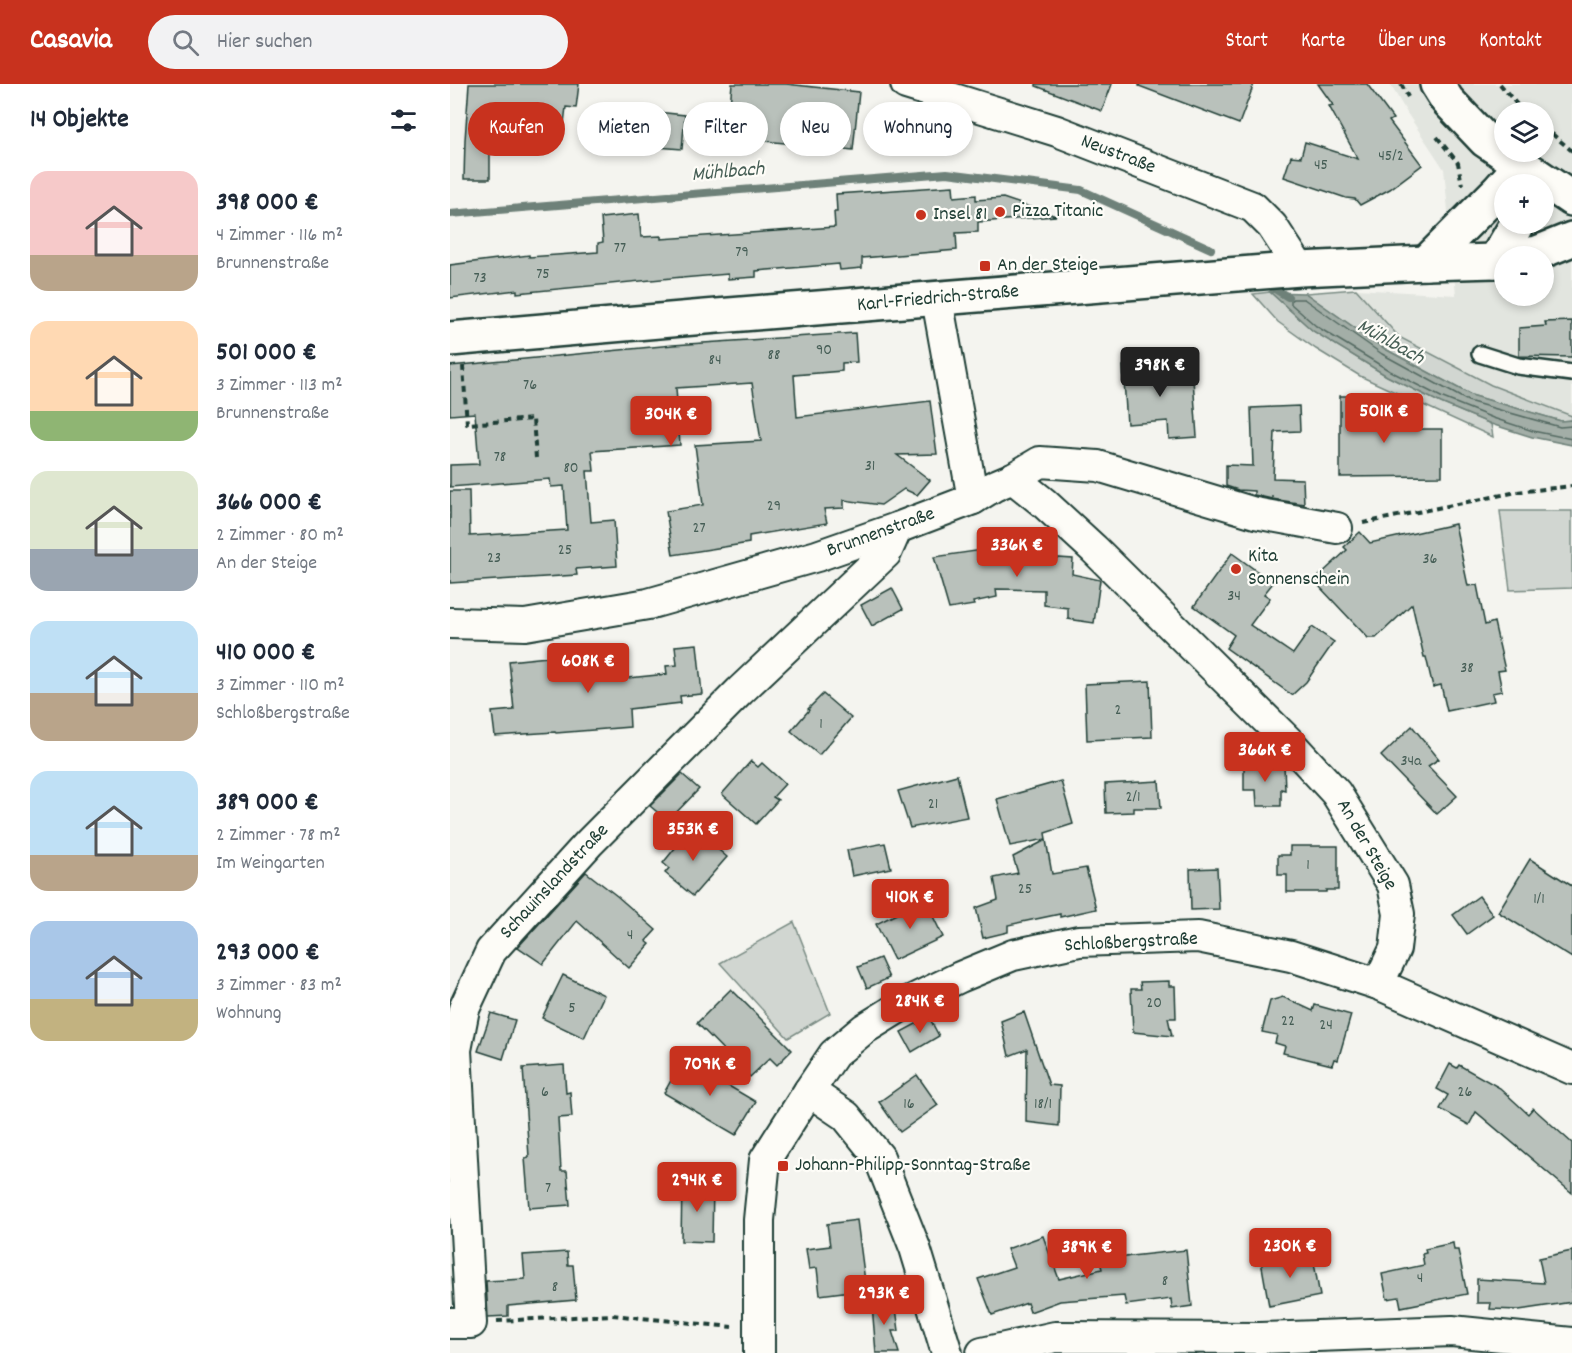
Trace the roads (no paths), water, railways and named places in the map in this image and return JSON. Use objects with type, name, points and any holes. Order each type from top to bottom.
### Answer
[{"type":"street","name":"Neustraße","points":[[906,84],[1057,132],[1253,207],[1272,226],[1300,269]]},
{"type":"street","points":[[1437,84],[1447,100],[1485,140],[1523,174]]},
{"type":"street","points":[[1554,190],[1572,199]]},
{"type":"street","points":[[1426,262],[1494,195]]},
{"type":"street","name":"Karl-Friedrich-Straße","points":[[1554,246],[1572,239]]},
{"type":"street","name":"Karl-Friedrich-Straße","points":[[455,339],[1300,269],[1494,259]]},
{"type":"street","points":[[937,299],[973,499]]},
{"type":"street","name":"Brunnenstraße","points":[[450,623],[525,625],[648,604],[817,556],[897,528],[973,499],[1040,462],[1098,466],[1255,513],[1337,528]]},
{"type":"street","name":"An der Steige","points":[[1013,478],[1044,503],[1117,571],[1287,740],[1336,793],[1393,885],[1399,914],[1395,949],[1377,984]]},
{"type":"street","name":"Schauinslandstraße","points":[[460,1323],[464,1221],[456,1050],[464,1010],[491,951],[589,843],[740,691],[886,553],[897,528]]},
{"type":"street","name":"Schloßbergstraße","points":[[759,1341],[759,1220],[765,1160],[809,1091],[834,1054],[864,1029],[906,1003],[1013,955],[1079,941],[1198,937],[1291,956],[1377,984],[1572,1069]]},
{"type":"street","points":[[809,1091],[846,1116],[879,1157],[915,1248],[947,1353]]},
{"type":"street","points":[[982,1353],[1055,1337],[1260,1338],[1452,1331],[1572,1343]]},
{"type":"lane","points":[[1480,354],[1518,366],[1572,373]]},
{"type":"water","points":[[1270,292],[1305,293],[1385,349],[1471,395],[1561,421],[1572,420],[1572,445],[1532,437],[1491,424],[1441,403],[1387,376],[1313,331]]},
{"type":"waterway","name":"Mühlbach","points":[[450,214],[947,173],[1081,190],[1211,249]]},
{"type":"waterway","name":"Mühlbach","points":[[1270,286],[1288,297]]},
{"type":"place","name":"Pizza Titanic","points":[[1000,212]]},
{"type":"place","name":"Insel 81","points":[[921,215]]},
{"type":"place","name":"An der Steige","points":[[985,266]]},
{"type":"place","name":"Kita Sonnenschein","points":[[1236,569]]},
{"type":"place","name":"Johann-Philipp-Sonntag-Straße","points":[[783,1166]]}]
